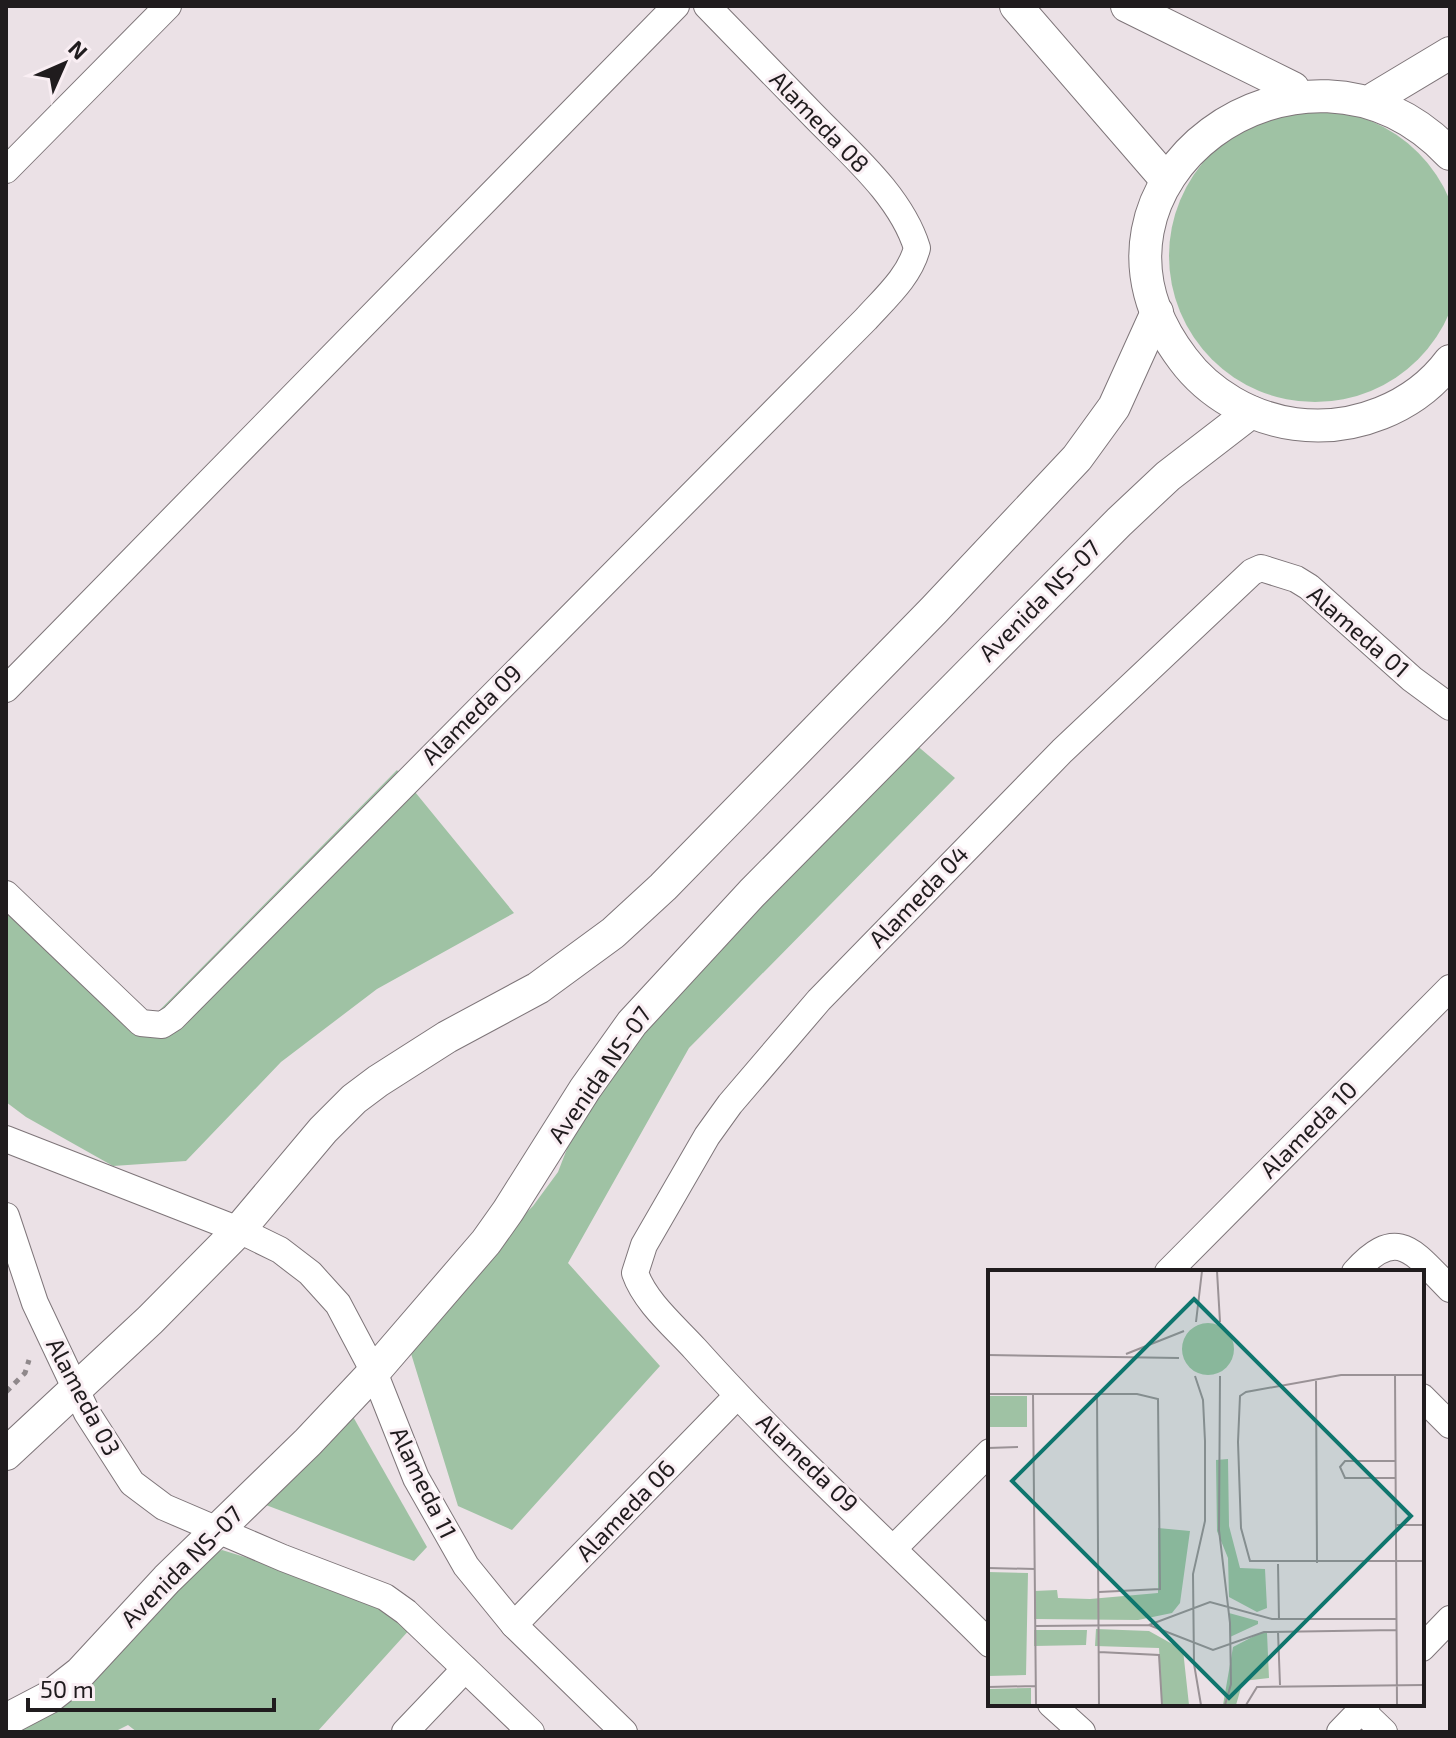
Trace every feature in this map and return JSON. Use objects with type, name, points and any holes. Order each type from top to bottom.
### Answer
[{"type":"street","points":[[6,170],[168,6]]},
{"type":"street","points":[[6,689],[676,6]]},
{"type":"street","name":"Alameda 08","points":[[707,6],[865,168],[904,219],[917,248]]},
{"type":"street","points":[[1016,6],[1164,177]]},
{"type":"street","points":[[1127,6],[1293,88]]},
{"type":"street","points":[[1375,98],[1450,53]]},
{"type":"street","points":[[1450,154],[1417,121],[1375,98],[1341,89],[1293,88],[1247,101],[1220,116],[1185,148],[1164,177],[1151,218],[1147,250],[1149,281],[1157,312],[1170,340],[1188,366],[1211,388],[1251,412],[1281,422],[1313,425],[1359,420],[1389,410],[1416,393],[1450,361]]},
{"type":"street","name":"Alameda 09","points":[[6,894],[138,1021],[156,1025],[173,1018],[866,319],[908,269],[917,248]]},
{"type":"street","points":[[6,1454],[77,1390],[239,1230],[323,1130],[354,1099],[447,1037],[538,988],[613,933],[663,887],[934,610],[1077,458],[1114,407],[1157,312]]},
{"type":"street","name":"Avenida NS-07","points":[[6,1720],[48,1698],[80,1673],[167,1579],[374,1372],[486,1242],[585,1089],[632,1023],[752,893],[1076,564],[1168,476],[1251,412]]},
{"type":"street","name":"Alameda 01","points":[[1261,568],[1296,579],[1309,587],[1412,679],[1450,707]]},
{"type":"street","name":"Alameda 04","points":[[635,1273],[644,1245],[707,1136],[739,1092],[819,1000],[1062,751],[1236,585],[1261,568]]},
{"type":"street","name":"Alameda 10","points":[[1170,1270],[1450,988]]},
{"type":"street","points":[[6,1139],[239,1230]]},
{"type":"street","name":"Alameda 03","points":[[6,1216],[35,1303],[99,1434],[132,1483],[164,1507],[217,1530]]},
{"type":"street","name":"Alameda 11","points":[[239,1230],[280,1250],[310,1273],[338,1304],[374,1372],[416,1478],[466,1566],[514,1625],[624,1732]]},
{"type":"street","points":[[1357,1270],[1382,1247],[1392,1246],[1412,1253],[1450,1289]]},
{"type":"street","name":"Alameda 09","points":[[635,1273],[646,1293],[737,1396],[988,1642]]},
{"type":"street","name":"Alameda 06","points":[[514,1625],[737,1396]]},
{"type":"street","points":[[1424,1399],[1450,1425]]},
{"type":"street","points":[[894,1548],[988,1454]]},
{"type":"street","points":[[217,1530],[385,1597],[406,1612],[531,1732]]},
{"type":"street","points":[[1424,1646],[1450,1619]]},
{"type":"street","points":[[405,1732],[465,1669]]},
{"type":"street","points":[[1053,1706],[1082,1732]]},
{"type":"street","points":[[1340,1732],[1364,1707],[1384,1732]]},
{"type":"green space","points":[[1286,112],[1344,112],[1396,134],[1419,152],[1437,175],[1455,214],[1457,292],[1437,337],[1419,360],[1396,378],[1344,400],[1286,400],[1234,378],[1211,360],[1193,337],[1171,285],[1171,227],[1193,175],[1211,152],[1234,134]]},
{"type":"green space","points":[[901,732],[955,778],[689,1048],[568,1263],[660,1366],[512,1530],[458,1506],[405,1334],[533,1206],[558,1172],[597,1071]]},
{"type":"green space","points":[[397,770],[514,913],[377,989],[281,1062],[186,1161],[113,1166],[26,1117],[6,1102],[6,911],[137,1033]]},
{"type":"green space","points":[[343,1399],[427,1547],[414,1561],[250,1499]]},
{"type":"green space","points":[[222,1550],[387,1601],[411,1628],[317,1732],[137,1732],[128,1725],[114,1732],[6,1732],[172,1575]]}]
